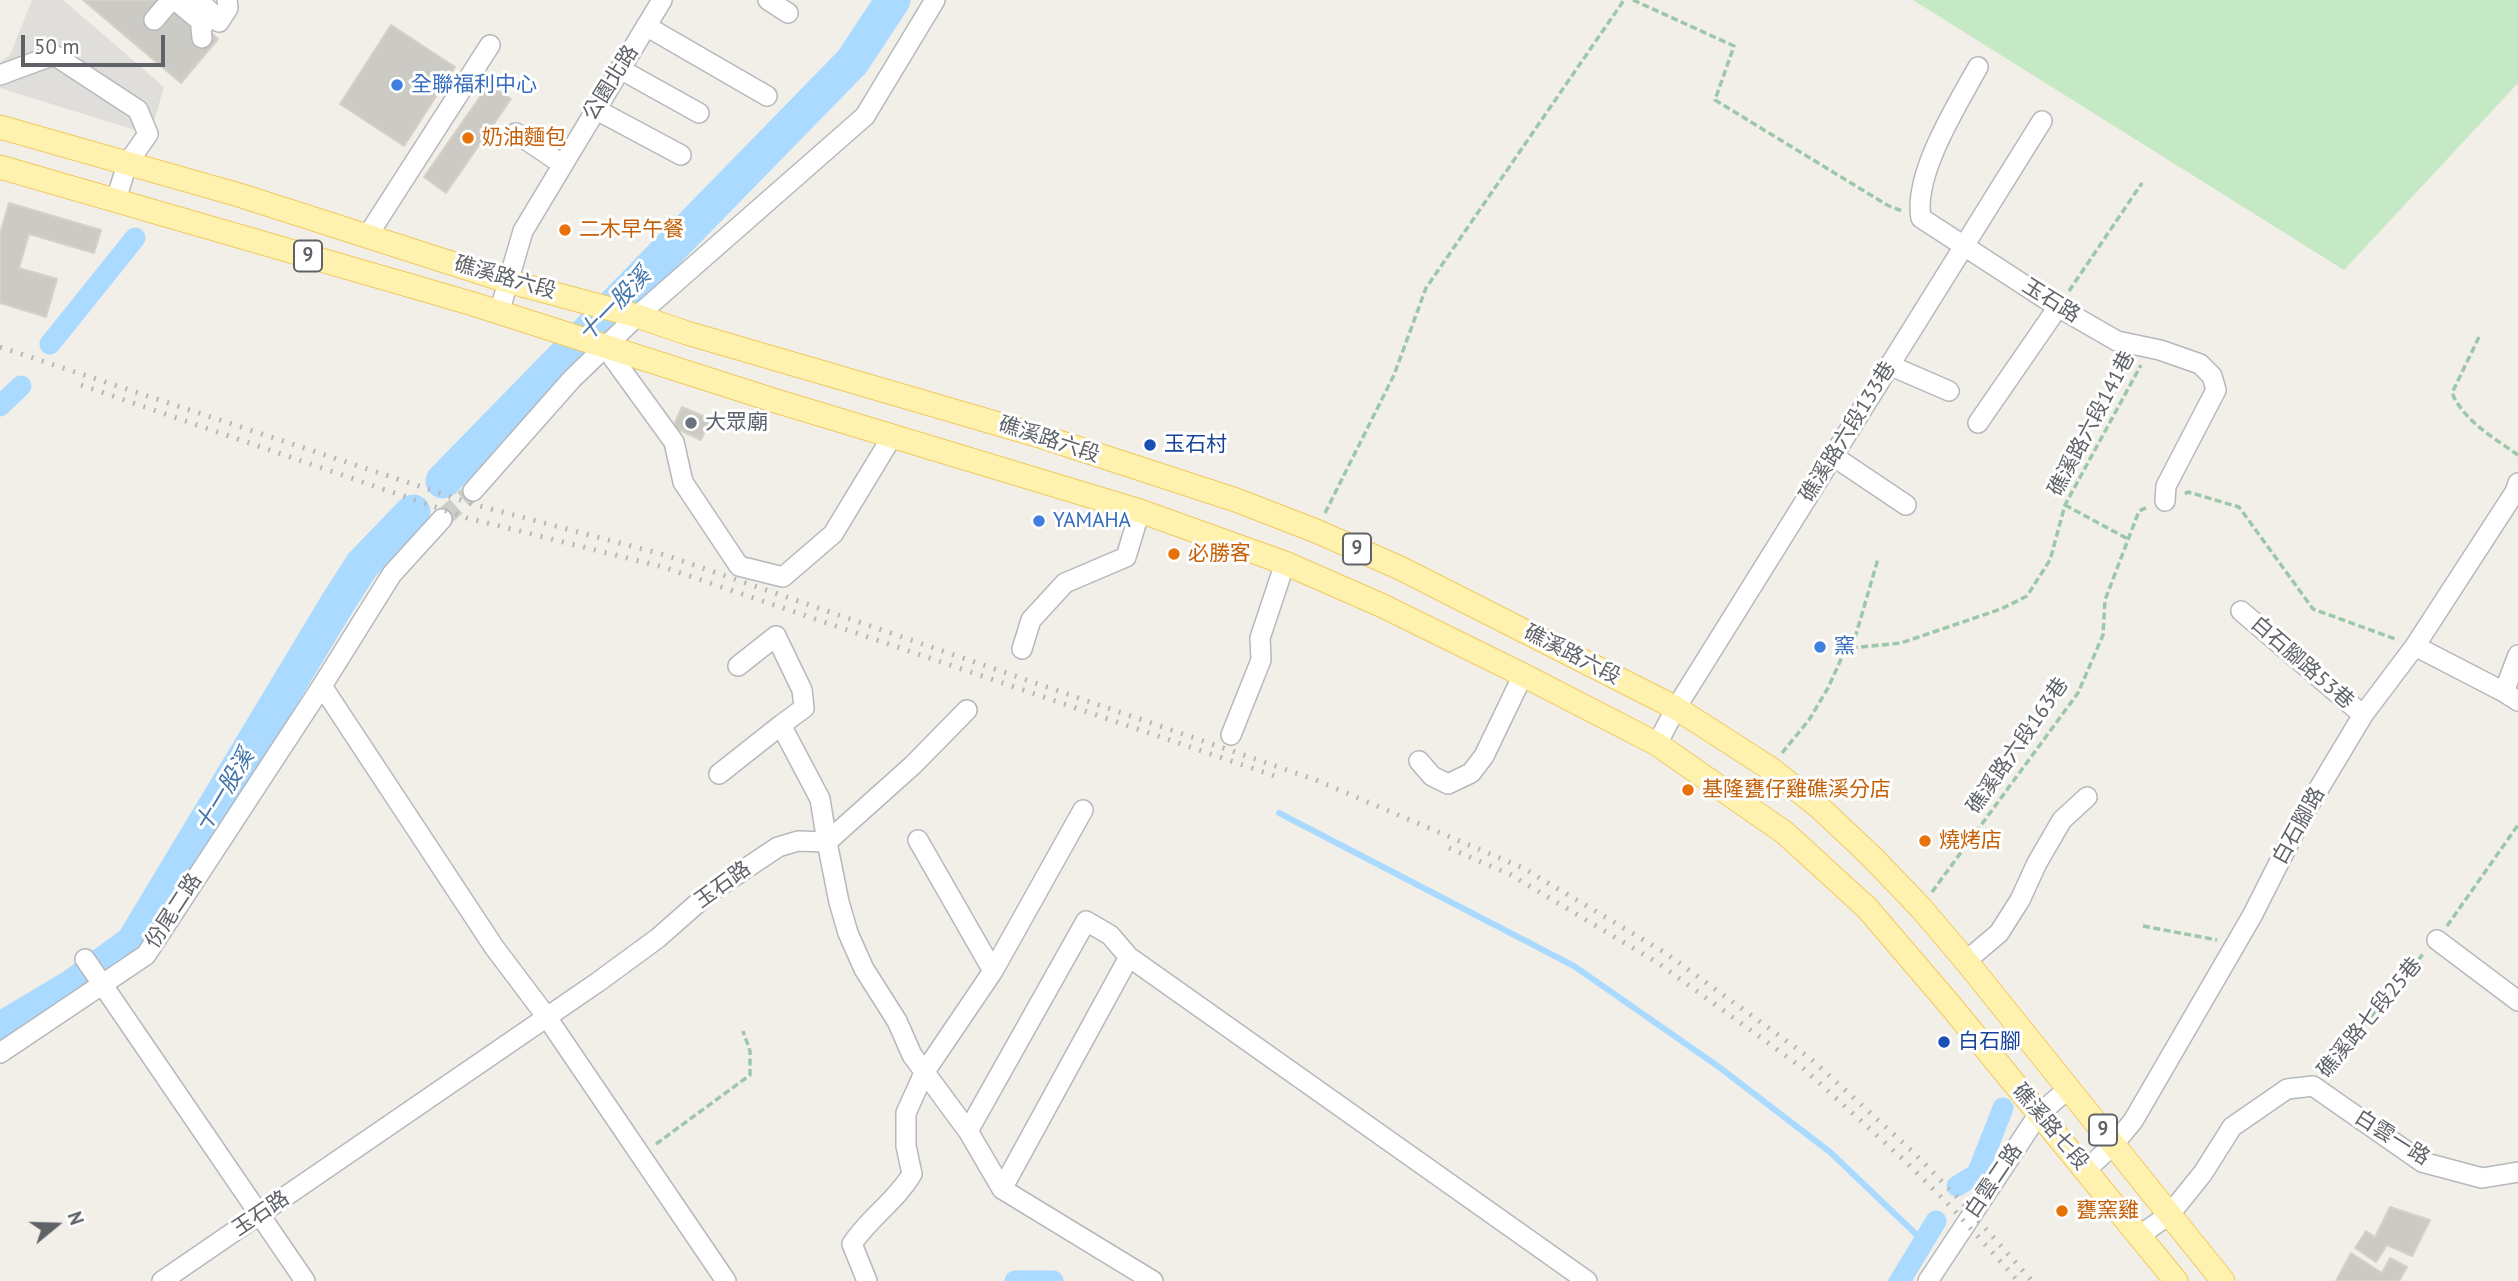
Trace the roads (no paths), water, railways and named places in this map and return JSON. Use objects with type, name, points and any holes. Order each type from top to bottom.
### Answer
[{"type":"main road","name":"礁溪路六段","points":[[0,127],[239,195],[508,281],[632,314],[687,333],[1043,437],[1236,500],[1316,531],[1400,568],[1676,708],[1771,769],[1836,823],[1921,908],[1980,980]]},
{"type":"main road","name":"礁溪路六段","points":[[0,167],[499,313],[1140,511],[1285,563],[1383,606],[1657,744],[1785,833],[1867,908],[1950,1005]]},
{"type":"main road","name":"礁溪路七段","points":[[1980,980],[2223,1281]]},
{"type":"main road","name":"礁溪路七段","points":[[1950,1005],[2176,1281]]},
{"type":"street","points":[[154,20],[173,0],[204,19]]},
{"type":"street","points":[[185,0],[204,19]]},
{"type":"street","points":[[204,19],[228,8],[227,0]]},
{"type":"street","name":"公園北路","points":[[499,313],[523,231],[662,0]]},
{"type":"street","points":[[768,0],[788,13]]},
{"type":"street","points":[[473,491],[600,346],[632,314],[865,116],[935,0]]},
{"type":"street","points":[[646,26],[767,96]]},
{"type":"street","points":[[368,235],[490,45]]},
{"type":"street","points":[[0,75],[54,55],[138,110],[148,134],[127,164],[116,201]]},
{"type":"street","name":"玉石路","points":[[1978,67],[1941,134],[1928,168],[1919,206],[1921,218],[2058,307],[2117,341],[2200,364],[2213,376],[2216,390],[2166,486],[2165,501]]},
{"type":"street","points":[[620,69],[699,113]]},
{"type":"street","points":[[595,109],[681,155]]},
{"type":"street","name":"礁溪路六段133巷","points":[[1657,744],[1676,708],[2042,121]]},
{"type":"street","points":[[516,133],[562,164]]},
{"type":"street","points":[[1979,423],[2058,307]]},
{"type":"street","points":[[600,346],[674,442],[683,482],[739,566],[783,577],[833,534],[893,435]]},
{"type":"street","points":[[1889,365],[1949,391]]},
{"type":"street","points":[[1833,456],[1906,505]]},
{"type":"street","name":"白石腳路","points":[[2086,1170],[2114,1144],[2133,1121],[2252,916],[2304,815],[2362,715],[2415,646],[2515,492],[2518,483]]},
{"type":"street","points":[[1022,649],[1031,620],[1065,583],[1126,557],[1140,511]]},
{"type":"street","name":"份尾二路","points":[[0,1053],[146,955],[392,574],[442,519]]},
{"type":"street","points":[[1231,735],[1261,660],[1260,638],[1285,563]]},
{"type":"street","name":"白石腳路53巷","points":[[2241,611],[2362,715]]},
{"type":"street","points":[[719,774],[803,708],[802,690],[776,636],[738,666]]},
{"type":"street","points":[[2415,646],[2511,697],[2518,655]]},
{"type":"street","points":[[1419,761],[1432,776],[1448,784],[1471,774],[1484,756],[1523,675]]},
{"type":"street","points":[[322,686],[494,947],[546,1016],[726,1281]]},
{"type":"street","points":[[827,842],[913,765],[967,710]]},
{"type":"street","points":[[781,725],[821,799],[839,902],[848,933],[864,969],[897,1021],[912,1055],[924,1073],[968,1131],[1002,1189],[1153,1281]]},
{"type":"street","points":[[1966,961],[1999,933],[2020,900],[2037,863],[2062,820],[2087,797]]},
{"type":"street","points":[[867,1281],[852,1244],[864,1226],[902,1190],[912,1174],[906,1146],[906,1113],[924,1073],[993,971],[1083,810]]},
{"type":"street","points":[[918,840],[993,971]]},
{"type":"street","name":"玉石路","points":[[162,1281],[658,938],[709,893],[778,846],[797,841],[827,842]]},
{"type":"street","points":[[968,1131],[1086,921],[1110,936],[1129,957],[1587,1281]]},
{"type":"street","points":[[2437,940],[2518,1001]]},
{"type":"street","points":[[1002,1189],[1129,957]]},
{"type":"street","points":[[85,959],[305,1281]]},
{"type":"street","name":"白雲一路","points":[[2313,1086],[2422,1162],[2482,1178],[2518,1172]]},
{"type":"street","name":"礁溪路七段25巷","points":[[2139,1236],[2170,1214],[2203,1173],[2232,1127],[2287,1089],[2313,1086]]},
{"type":"street","name":"白雲二路","points":[[1928,1281],[2038,1115],[2069,1088]]},
{"type":"waterway","name":"十一股溪","points":[[443,481],[852,62],[893,0]]},
{"type":"waterway","points":[[50,344],[135,238]]},
{"type":"waterway","points":[[0,406],[21,386]]},
{"type":"waterway","name":"十一股溪","points":[[0,1030],[72,987],[133,943],[362,565],[413,512]]},
{"type":"waterway","points":[[1279,813],[1574,966],[1719,1067],[1830,1152],[1919,1237]]},
{"type":"waterway","points":[[1957,1186],[1977,1174],[2003,1108]]},
{"type":"waterway","points":[[1900,1281],[1936,1221]]},
{"type":"waterway","points":[[1891,1281],[1919,1237],[1926,1238]]},
{"type":"waterway","points":[[1015,1281],[1053,1281]]},
{"type":"tunnel","points":[[442,519],[473,491]]},
{"type":"railway","points":[[0,347],[476,505],[665,555],[1316,780],[1523,868],[1664,952],[1810,1058],[1912,1151],[2032,1281]]},
{"type":"railway","points":[[81,385],[467,518],[663,567],[1278,777]]},
{"type":"railway","points":[[1449,848],[1511,875],[1658,963],[1804,1069],[1905,1161],[2018,1281]]},
{"type":"place","name":"全聯福利中心","points":[[397,85]]},
{"type":"place","name":"奶油麵包","points":[[468,138]]},
{"type":"place","name":"二木早午餐","points":[[565,230]]},
{"type":"place","name":"大眾廟","points":[[691,423]]},
{"type":"place","name":"玉石村","points":[[1150,445]]},
{"type":"place","name":"YAMAHA","points":[[1039,521]]},
{"type":"place","name":"必勝客","points":[[1174,554]]},
{"type":"place","name":"窯","points":[[1820,647]]},
{"type":"place","name":"基隆甕仔雞礁溪分店","points":[[1688,790]]},
{"type":"place","name":"燒烤店","points":[[1925,841]]},
{"type":"place","name":"白石腳","points":[[1944,1042]]},
{"type":"place","name":"甕窯雞","points":[[2062,1211]]}]
